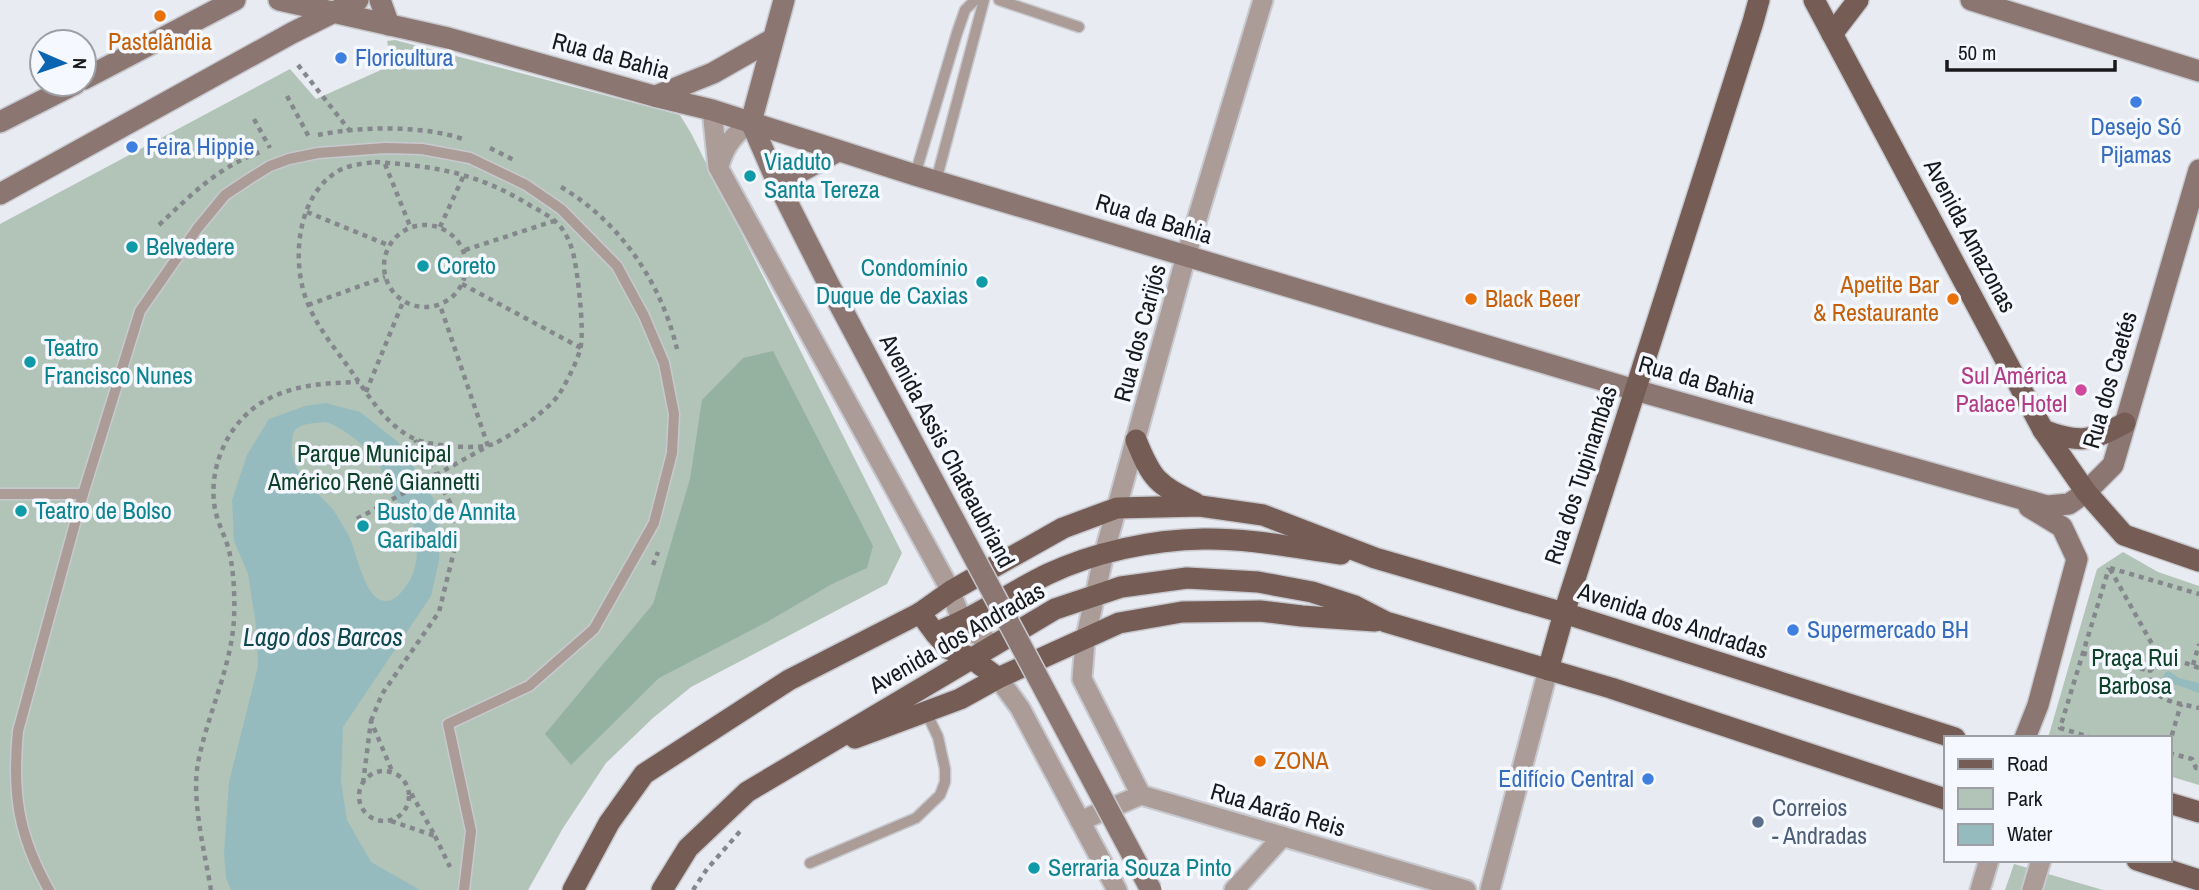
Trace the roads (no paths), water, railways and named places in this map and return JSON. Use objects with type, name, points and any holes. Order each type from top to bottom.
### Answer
[{"type":"main road","name":"Rua dos Tupinambás","points":[[1548,670],[1759,0]]},
{"type":"main road","name":"Avenida Amazonas","points":[[1814,0],[2043,430],[2087,492]]},
{"type":"main road","points":[[1832,34],[1858,0]]},
{"type":"main road","points":[[2043,430],[2064,438],[2082,440],[2099,437],[2125,423]]},
{"type":"main road","points":[[1136,440],[1146,467],[1163,487],[1199,506]]},
{"type":"main road","points":[[2087,492],[2124,535],[2199,561]]},
{"type":"main road","name":"Avenida dos Andradas","points":[[573,890],[609,822],[643,774],[789,680],[920,613],[951,591],[1063,528],[1117,508],[1199,506],[1263,514],[1374,558],[1564,613],[1949,736]]},
{"type":"main road","name":"Avenida dos Andradas","points":[[920,613],[934,634],[962,623],[1049,574],[1104,554],[1158,542],[1205,539],[1374,558]]},
{"type":"main road","name":"Avenida dos Andradas","points":[[662,890],[688,848],[747,792],[993,644],[1055,609],[1121,587],[1187,578],[1258,582],[1312,592],[1355,606],[1386,622],[1611,688],[1944,799]]},
{"type":"main road","name":"Avenida dos Andradas","points":[[807,755],[960,699],[998,678],[1085,641],[1119,623],[1182,612],[1260,611],[1302,617],[1386,622]]},
{"type":"main road","points":[[934,634],[949,649],[971,658],[998,678]]},
{"type":"main road","points":[[2171,804],[2199,812]]},
{"type":"main road","points":[[2143,862],[2199,880]]},
{"type":"street","points":[[98,72],[235,0]]},
{"type":"street","name":"Rua da Bahia","points":[[279,0],[448,38],[712,110],[925,178],[1635,390],[2012,497]]},
{"type":"street","points":[[0,194],[292,33],[358,0]]},
{"type":"street","points":[[380,0],[390,25]]},
{"type":"street","points":[[718,167],[724,149],[733,135],[751,122],[784,0]]},
{"type":"street","name":"Rua dos Carijós","points":[[1085,641],[1104,554],[1186,256],[1262,0]]},
{"type":"street","points":[[1972,0],[2199,71]]},
{"type":"street","points":[[654,96],[713,73],[773,39]]},
{"type":"street","points":[[0,122],[47,98]]},
{"type":"street","points":[[712,110],[718,167],[951,591],[962,623],[977,636],[993,644]]},
{"type":"street","name":"Avenida Assis Chateaubriand","points":[[751,122],[778,184],[828,283],[1151,890]]},
{"type":"street","points":[[778,184],[838,151]]},
{"type":"street","name":"Rua dos Caetés","points":[[2012,497],[2047,506],[2069,505],[2087,492],[2113,465],[2199,170]]},
{"type":"street","points":[[2012,497],[2062,527],[2077,559],[2038,705],[2026,736]]},
{"type":"street","points":[[1080,821],[1141,794],[1082,678],[1085,641]]},
{"type":"street","name":"Rua dos Tupinambás","points":[[1490,890],[1548,670]]},
{"type":"street","points":[[998,678],[1020,708],[1117,890]]},
{"type":"street","name":"Rua Aarão Reis","points":[[1141,794],[1466,890]]},
{"type":"street","points":[[1234,890],[1282,837]]},
{"type":"street","points":[[1980,890],[1988,862]]},
{"type":"street","points":[[2032,890],[2040,862]]},
{"type":"lane","points":[[925,178],[957,33],[965,10],[975,0]]},
{"type":"lane","points":[[925,178],[984,0]]},
{"type":"lane","points":[[999,0],[1079,27]]},
{"type":"lane","points":[[49,890],[35,865],[16,801],[14,771],[18,732],[83,494],[141,311],[197,229],[225,195],[270,166],[289,159],[318,153],[385,148],[422,149],[470,158],[526,185],[561,209],[617,266],[644,316],[664,363],[674,414],[672,453],[654,523],[594,629],[530,686],[449,724],[471,831],[464,890]]},
{"type":"lane","points":[[0,494],[83,494]]},
{"type":"lane","points":[[810,863],[916,818],[940,795],[945,769],[938,737],[926,711]]},
{"type":"water","name":"Lago dos Barcos","points":[[326,403],[360,412],[398,442],[434,500],[440,534],[439,561],[431,596],[343,727],[341,782],[347,820],[371,862],[420,890],[231,890],[226,878],[224,853],[229,782],[258,666],[257,632],[248,574],[234,541],[232,500],[247,455],[269,419],[305,406]],"holes":[[[325,422],[353,437],[372,455],[413,525],[417,549],[416,565],[402,591],[392,600],[378,599],[372,593],[366,584],[348,534],[334,511],[305,480],[294,462],[292,441],[296,430],[308,424]]]},
{"type":"water","points":[[2169,671],[2179,678],[2199,683],[2199,693],[2177,685],[2165,686],[2162,678]]},
{"type":"place","name":"Pastelândia","points":[[160,16]]},
{"type":"place","name":"Floricultura","points":[[341,58]]},
{"type":"place","name":"Desejo Só Pijamas","points":[[2136,102]]},
{"type":"place","name":"Feira Hippie","points":[[132,147]]},
{"type":"place","name":"Viaduto Santa Tereza","points":[[750,176]]},
{"type":"place","name":"Belvedere","points":[[132,247]]},
{"type":"place","name":"Coreto","points":[[423,266]]},
{"type":"place","name":"Condomínio Duque de Caxias","points":[[982,282]]},
{"type":"place","name":"Black Beer","points":[[1471,299]]},
{"type":"place","name":"Apetite Bar & Restaurante","points":[[1953,299]]},
{"type":"place","name":"Teatro Francisco Nunes","points":[[30,362]]},
{"type":"place","name":"Sul América Palace Hotel","points":[[2081,390]]},
{"type":"place","name":"Teatro de Bolso","points":[[21,511]]},
{"type":"place","name":"Busto de Annita Garibaldi","points":[[363,526]]},
{"type":"place","name":"Supermercado BH","points":[[1793,630]]},
{"type":"place","name":"ZONA","points":[[1260,761]]},
{"type":"place","name":"Edifício Central","points":[[1648,779]]},
{"type":"place","name":"Correios - Andradas","points":[[1758,822]]},
{"type":"place","name":"Serraria Souza Pinto","points":[[1034,868]]},
{"type":"park label","name":"Parque Municipal Américo Renê Giannetti","points":[[374,468]]},
{"type":"park label","name":"Praça Rui Barbosa","points":[[2135,672]]}]
